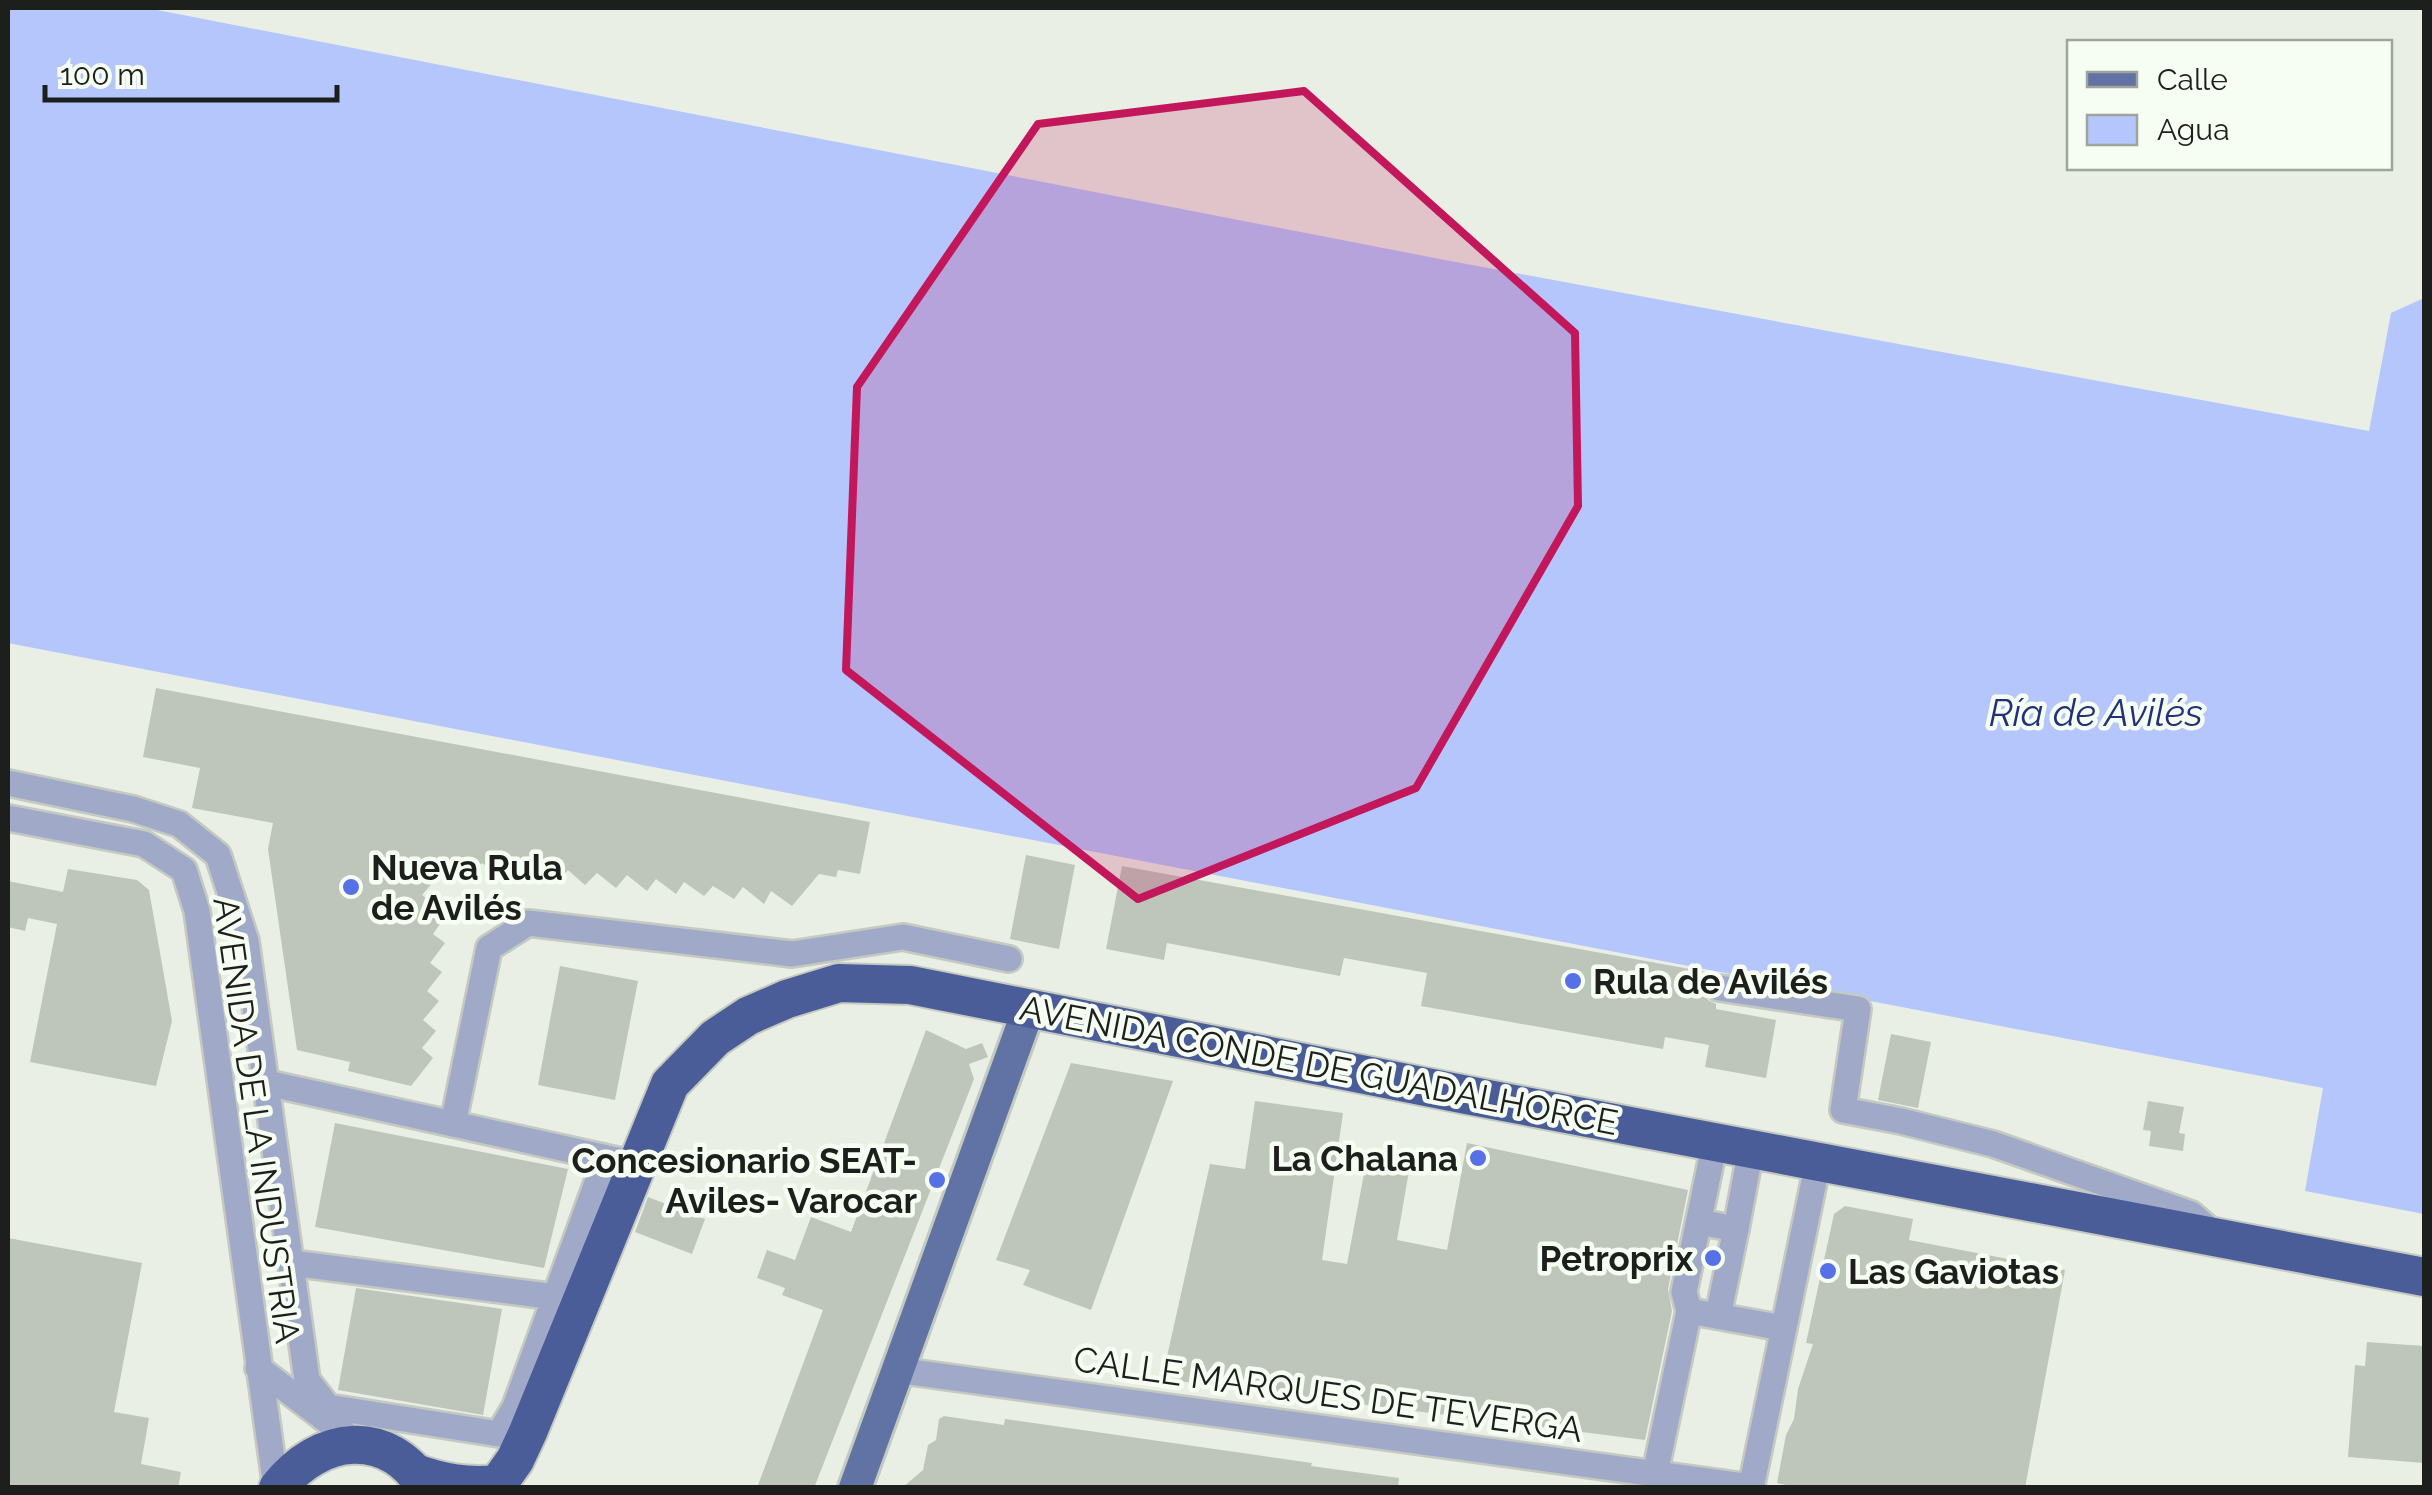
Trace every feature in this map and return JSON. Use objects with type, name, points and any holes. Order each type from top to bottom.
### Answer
[{"type":"highway","name":"AVENIDA CONDE DE GUADALHORCE","points":[[496,1486],[515,1460],[528,1432],[621,1161],[670,1084],[715,1038],[748,1016],[840,984],[910,985],[2424,1278]]},
{"type":"highway","points":[[277,1488],[294,1467],[314,1453],[346,1444],[374,1447],[402,1460],[420,1480],[496,1486]]},
{"type":"main road","points":[[855,1488],[1030,1008]]},
{"type":"street","name":"AVENIDA CONDE DE GUADALHORCE","points":[[8,783],[133,809],[179,824],[218,854],[246,941],[307,1380],[328,1407],[498,1434],[515,1407],[556,1297],[621,1161]]},
{"type":"street","name":"AVENIDA DE LA INDUSTRIA","points":[[8,818],[144,844],[184,870],[197,911],[277,1488]]},
{"type":"street","points":[[453,1124],[489,948],[528,924],[792,954],[903,937],[1010,959]]},
{"type":"street","points":[[1719,988],[1858,1009],[1842,1110],[1901,1120],[1993,1144],[2191,1214],[2220,1238]]},
{"type":"street","points":[[267,1083],[621,1161]]},
{"type":"street","points":[[1655,1474],[1689,1311],[1684,1292],[1699,1222],[1733,1146]]},
{"type":"street","points":[[1718,1316],[1736,1229],[1733,1146]]},
{"type":"street","points":[[1751,1487],[1818,1162]]},
{"type":"street","points":[[1699,1222],[1736,1229]]},
{"type":"street","points":[[292,1263],[556,1297]]},
{"type":"street","points":[[1689,1311],[1784,1328]]},
{"type":"street","name":"AVENIDA DE LA INDUSTRIA","points":[[258,1368],[358,1445]]},
{"type":"street","name":"CALLE MARQUES DE TEVERGA","points":[[896,1370],[1751,1487]]},
{"type":"highlighted area","points":[[1304,91],[1575,333],[1578,506],[1416,788],[1138,899],[846,670],[857,387],[1038,124]]},
{"type":"water","name":"Ría de Avilés","points":[[8,8],[147,8],[1445,260],[2369,431],[2391,313],[2424,298],[2424,1214],[2305,1191],[2323,1088],[8,643]]},
{"type":"building","name":"Nueva Rula de Avilés","points":[[156,688],[870,822],[860,874],[838,870],[836,877],[819,874],[792,906],[771,891],[764,904],[743,887],[734,899],[713,886],[704,896],[684,882],[676,894],[656,879],[647,891],[627,875],[616,888],[597,873],[585,885],[568,870],[558,882],[540,867],[527,878],[511,865],[499,875],[482,863],[470,874],[452,860],[422,895],[447,914],[433,934],[445,943],[430,963],[442,972],[427,991],[439,1001],[423,1020],[436,1031],[422,1048],[433,1058],[411,1086],[348,1071],[350,1062],[297,1050],[268,849],[273,823],[192,808],[200,768],[143,757]]},
{"type":"building","points":[[1026,855],[1075,865],[1059,949],[1010,939]]},
{"type":"building","points":[[1122,866],[1712,973],[1703,987],[1716,1009],[1776,1020],[1766,1078],[1705,1067],[1709,1045],[1665,1037],[1663,1049],[1421,1006],[1427,973],[1344,958],[1340,976],[1167,943],[1164,960],[1106,949]]},
{"type":"building","points":[[68,869],[137,880],[149,890],[172,1021],[156,1086],[30,1062],[57,924],[28,918],[25,931],[8,927],[8,881],[63,892]]},
{"type":"building","points":[[560,966],[638,981],[615,1100],[538,1085]]},
{"type":"building","points":[[926,1030],[966,1049],[982,1043],[988,1057],[969,1064],[974,1079],[814,1488],[757,1488],[823,1310],[782,1295],[785,1288],[757,1278],[767,1250],[795,1260],[811,1217],[851,1232]]},
{"type":"building","points":[[1891,1034],[1931,1042],[1918,1108],[1878,1100]]},
{"type":"building","points":[[1071,1063],[1173,1081],[1091,1310],[1023,1285],[1030,1270],[996,1260]]},
{"type":"building","points":[[1255,1101],[1343,1113],[1322,1260],[1347,1264],[1366,1163],[1409,1171],[1397,1240],[1447,1250],[1467,1143],[1688,1190],[1668,1289],[1672,1311],[1645,1440],[1162,1379],[1210,1164],[1245,1169]]},
{"type":"building","points":[[2148,1101],[2184,1107],[2179,1133],[2185,1134],[2183,1151],[2149,1146],[2151,1131],[2143,1130]]},
{"type":"building","points":[[335,1123],[568,1169],[544,1268],[315,1227]]},
{"type":"building","points":[[648,1197],[705,1219],[692,1254],[635,1232]]},
{"type":"building","points":[[1845,1206],[1913,1219],[1909,1240],[2065,1270],[2025,1488],[1799,1488],[1777,1483],[1786,1435],[1794,1419],[1798,1389],[1813,1344],[1806,1343],[1834,1214]]},
{"type":"building","points":[[8,1238],[142,1263],[114,1412],[149,1418],[141,1464],[181,1472],[178,1488],[8,1488]]},
{"type":"building","points":[[356,1288],[502,1309],[483,1415],[338,1390]]},
{"type":"building","points":[[2367,1342],[2424,1346],[2424,1463],[2348,1457],[2355,1365],[2365,1366]]},
{"type":"building","points":[[944,1416],[1004,1425],[1005,1419],[1312,1463],[1311,1466],[1399,1478],[1398,1488],[902,1488],[923,1470],[928,1445],[936,1440],[939,1419]]},
{"type":"place","name":"Nueva Rula de Avilés","points":[[351,887]]},
{"type":"place","name":"Rula de Avilés","points":[[1573,981]]},
{"type":"place","name":"La Chalana","points":[[1478,1158]]},
{"type":"place","name":"Concesionario SEAT- Aviles- Varocar","points":[[937,1180]]},
{"type":"place","name":"Petroprix","points":[[1713,1258]]},
{"type":"place","name":"Las Gaviotas","points":[[1828,1271]]}]
